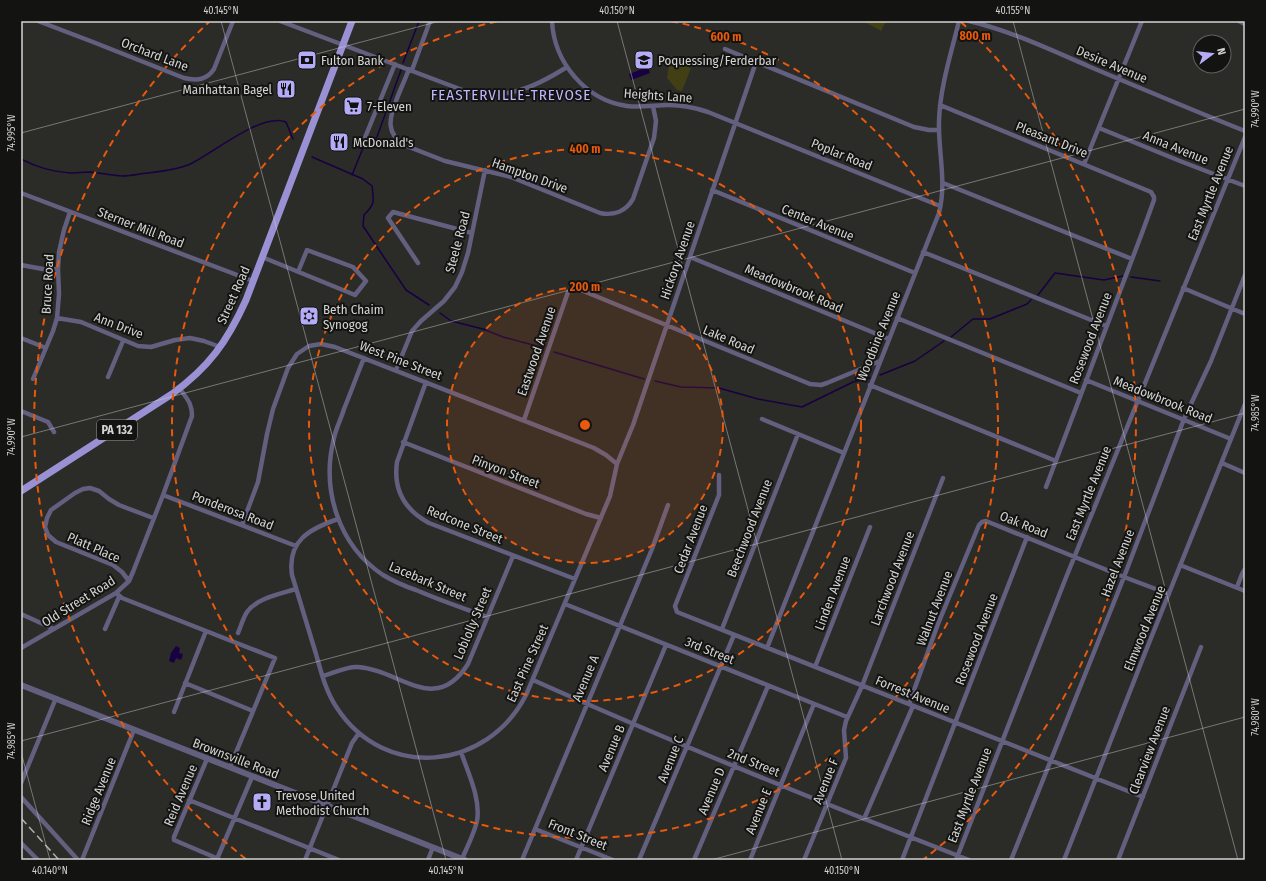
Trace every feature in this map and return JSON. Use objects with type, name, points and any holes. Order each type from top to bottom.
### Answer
[{"type":"main road","name":"Street Road","points":[[21,491],[165,400],[180,389],[205,366],[220,347],[234,326],[246,300],[352,21]]},
{"type":"street","name":"Orchard Lane","points":[[38,21],[184,78],[195,80],[204,78],[212,73],[234,21]]},
{"type":"street","points":[[280,21],[465,91],[476,93],[506,94],[525,89],[538,84],[567,67]]},
{"type":"street","name":"Hampton Drive","points":[[430,21],[391,115],[391,130],[397,140],[404,145],[445,161],[511,177],[600,213],[618,213],[627,207],[633,199],[651,145],[655,129],[653,106]]},
{"type":"street","name":"Heights Lane","points":[[552,21],[555,41],[559,53],[567,67],[581,84],[596,95],[625,106],[685,106],[708,112],[735,122]]},
{"type":"street","name":"Woodbine Avenue","points":[[767,648],[940,206],[943,183],[939,130],[940,105],[959,21]]},
{"type":"street","name":"Desire Avenue","points":[[969,21],[1015,34],[1245,131]]},
{"type":"street","points":[[1084,164],[1142,21]]},
{"type":"street","points":[[1239,21],[1245,24]]},
{"type":"street","points":[[724,49],[914,128],[939,130]]},
{"type":"street","name":"Hickory Avenue","points":[[617,464],[633,425],[756,62]]},
{"type":"street","points":[[364,140],[395,64]]},
{"type":"street","name":"Pleasant Drive","points":[[940,105],[978,122],[1151,192],[1154,197]]},
{"type":"street","name":"Poplar Road","points":[[735,122],[940,206]]},
{"type":"street","name":"Anna Avenue","points":[[1099,128],[1245,186]]},
{"type":"street","name":"East Myrtle Avenue","points":[[957,858],[1074,556],[1245,137]]},
{"type":"street","name":"Steele Road","points":[[396,370],[412,331],[444,301],[457,283],[464,265],[472,233],[485,170]]},
{"type":"street","points":[[943,183],[1132,259]]},
{"type":"street","name":"Center Avenue","points":[[712,190],[915,273]]},
{"type":"street","name":"Sterner Mill Road","points":[[21,193],[253,281]]},
{"type":"street","name":"Rosewood Avenue","points":[[1046,487],[1154,197]]},
{"type":"street","name":"Bruce Road","points":[[33,379],[57,318],[59,294],[59,252],[62,234],[70,212]]},
{"type":"street","points":[[418,263],[388,218],[393,212],[472,233]]},
{"type":"street","points":[[262,257],[298,272],[355,295],[366,281],[353,266],[307,250],[298,272]]},
{"type":"street","points":[[922,252],[1106,326]]},
{"type":"street","name":"Meadowbrook Road","points":[[690,257],[889,339]]},
{"type":"street","points":[[21,265],[43,270],[58,269]]},
{"type":"street","name":"Hazel Avenue","points":[[1011,860],[1124,577],[1184,419],[1211,361],[1245,275]]},
{"type":"street","name":"Lake Road","points":[[571,289],[576,288],[815,385],[827,383],[880,361]]},
{"type":"street","points":[[1183,288],[1245,314]]},
{"type":"street","name":"Eastwood Avenue","points":[[524,420],[568,292],[571,289]]},
{"type":"street","name":"Ann Drive","points":[[57,318],[81,322],[123,341],[138,346],[151,347],[175,340],[190,338],[220,347]]},
{"type":"street","points":[[897,318],[1081,393]]},
{"type":"street","points":[[21,338],[46,348]]},
{"type":"street","points":[[108,377],[123,341]]},
{"type":"street","name":"West Pine Street","points":[[242,525],[258,482],[267,434],[274,409],[292,360],[304,348],[321,344],[335,347],[396,370],[594,448],[617,464]]},
{"type":"street","name":"Lacebark Street","points":[[364,358],[334,436],[330,458],[330,490],[334,509],[344,532],[355,550],[382,574],[395,582],[487,617]]},
{"type":"street","name":"Meadowbrook Road","points":[[1086,380],[1231,439]]},
{"type":"street","name":"Redcone Street","points":[[426,382],[396,462],[396,475],[399,491],[412,512],[429,523],[575,579]]},
{"type":"street","points":[[870,385],[1056,461]]},
{"type":"street","name":"Old Street Road","points":[[21,648],[118,595],[129,581],[192,416],[191,406],[180,389]]},
{"type":"street","name":"Elmwood Avenue","points":[[1064,860],[1245,404]]},
{"type":"street","points":[[21,411],[48,422],[54,432]]},
{"type":"street","points":[[762,419],[844,453]]},
{"type":"street","name":"Beechwood Avenue","points":[[722,629],[798,434]]},
{"type":"street","name":"Pinyon Street","points":[[403,442],[586,514],[601,518]]},
{"type":"street","points":[[1222,463],[1245,473]]},
{"type":"street","name":"East Pine Street","points":[[338,519],[310,531],[296,546],[291,560],[291,568],[296,589],[329,694],[334,704],[346,720],[359,733],[382,748],[408,756],[436,758],[461,752],[483,743],[506,724],[522,704],[610,496],[617,464]]},
{"type":"street","name":"Cedar Avenue","points":[[676,610],[675,606],[719,495],[719,475]]},
{"type":"street","name":"Larchwood Avenue","points":[[862,686],[943,478]]},
{"type":"street","name":"Platt Place","points":[[129,581],[122,572],[113,565],[89,554],[56,542],[48,535],[45,526],[47,518],[51,510],[75,493],[83,489],[90,488],[99,491],[119,505],[153,518]]},
{"type":"street","name":"Ponderosa Road","points":[[163,495],[296,546]]},
{"type":"street","name":"Avenue A","points":[[522,860],[652,549],[668,505]]},
{"type":"street","name":"Oak Road","points":[[982,522],[986,521],[1169,594]]},
{"type":"street","name":"Walnut Avenue","points":[[864,819],[911,705],[938,624],[979,525],[982,522]]},
{"type":"street","name":"Linden Avenue","points":[[815,667],[870,527]]},
{"type":"street","name":"Rosewood Avenue","points":[[902,860],[1027,537]]},
{"type":"street","name":"Loblolly Street","points":[[323,676],[351,667],[358,667],[373,670],[422,688],[432,689],[444,686],[455,679],[468,664],[513,556]]},
{"type":"street","points":[[1180,566],[1245,591]]},
{"type":"street","points":[[1237,587],[1245,569]]},
{"type":"street","points":[[238,633],[246,614],[254,606],[269,598],[296,589]]},
{"type":"street","points":[[105,629],[118,595],[275,658],[230,767]]},
{"type":"street","name":"3rd Street","points":[[565,604],[847,717]]},
{"type":"street","name":"Forrest Avenue","points":[[676,610],[677,612],[1143,797]]},
{"type":"street","points":[[21,614],[54,629]]},
{"type":"street","points":[[174,712],[206,631]]},
{"type":"street","points":[[720,666],[734,634]]},
{"type":"street","name":"Avenue B","points":[[576,860],[666,645]]},
{"type":"street","name":"Clearview Avenue","points":[[1118,860],[1201,647]]},
{"type":"street","name":"Avenue C","points":[[639,860],[720,666]]},
{"type":"street","name":"2nd Street","points":[[533,680],[586,704],[734,766],[911,837],[957,858],[969,860]]},
{"type":"street","points":[[185,683],[253,712]]},
{"type":"street","name":"Brownsville Road","points":[[21,685],[463,859]]},
{"type":"street","name":"Avenue D","points":[[694,860],[768,686]]},
{"type":"street","name":"Avenue F","points":[[804,860],[846,758],[844,730],[847,717],[862,686]]},
{"type":"street","points":[[21,783],[56,698]]},
{"type":"street","name":"Avenue E","points":[[750,860],[814,704]]},
{"type":"street","name":"Ridge Avenue","points":[[82,860],[134,730]]},
{"type":"street","points":[[305,860],[352,743],[359,733]]},
{"type":"street","points":[[461,752],[476,795],[478,810],[475,828],[463,859]]},
{"type":"street","name":"Reid Avenue","points":[[207,759],[174,836],[174,840],[218,860]]},
{"type":"street","points":[[218,860],[252,776]]},
{"type":"street","points":[[21,797],[78,860]]},
{"type":"street","points":[[189,800],[339,860]]},
{"type":"street","name":"Front Street","points":[[535,829],[613,860]]},
{"type":"street","points":[[21,843],[38,860]]},
{"type":"street","points":[[428,860],[433,847]]},
{"type":"street","points":[[21,852],[26,848]]},
{"type":"shaded area","points":[[863,21],[886,21],[881,31]]},
{"type":"shaded area","points":[[670,57],[681,57],[684,60],[684,65],[691,68],[682,91],[677,90],[667,78]]},
{"type":"shaded area","points":[[648,67],[650,73],[631,80],[629,74]]},
{"type":"shaded area","points":[[176,646],[180,648],[179,653],[183,654],[181,660],[176,658],[174,663],[169,661],[171,653]]},
{"type":"waterway","points":[[403,63],[419,21]]},
{"type":"waterway","points":[[352,175],[363,148],[377,137],[401,70]]},
{"type":"waterway","points":[[21,159],[39,167],[57,171],[70,173],[89,172],[126,176],[170,170],[188,165],[236,136],[263,123],[276,121],[286,122],[293,139]]},
{"type":"waterway","points":[[312,157],[363,179],[372,186],[373,202],[364,215],[363,226],[406,290],[429,305]]},
{"type":"waterway","points":[[1038,295],[1055,273],[1104,280],[1123,276]]},
{"type":"waterway","points":[[1131,277],[1160,281]]},
{"type":"waterway","points":[[951,337],[973,319],[990,319],[1027,304],[1031,300]]},
{"type":"waterway","points":[[440,313],[451,321],[483,329],[503,337],[544,348]]},
{"type":"waterway","points":[[880,375],[915,361],[944,341]]},
{"type":"waterway","points":[[554,352],[644,379]]},
{"type":"waterway","points":[[655,381],[681,387],[719,388],[758,399],[802,407],[853,382],[870,378]]},
{"type":"railway","points":[[21,818],[59,860]]},
{"type":"place","name":"Fulton Bank","points":[[307,60]]},
{"type":"place","name":"Poquessing/Ferderbar","points":[[644,60]]},
{"type":"place","name":"Manhattan Bagel","points":[[286,89]]},
{"type":"place","name":"7-Eleven","points":[[353,106]]},
{"type":"place","name":"McDonald's","points":[[339,142]]},
{"type":"place","name":"Beth Chaim Synogog","points":[[309,316]]},
{"type":"place","name":"Trevose United Methodist Church","points":[[262,802]]},
{"type":"district","name":"FEASTERVILLE-TREVOSE","points":[[511,95]]}]
